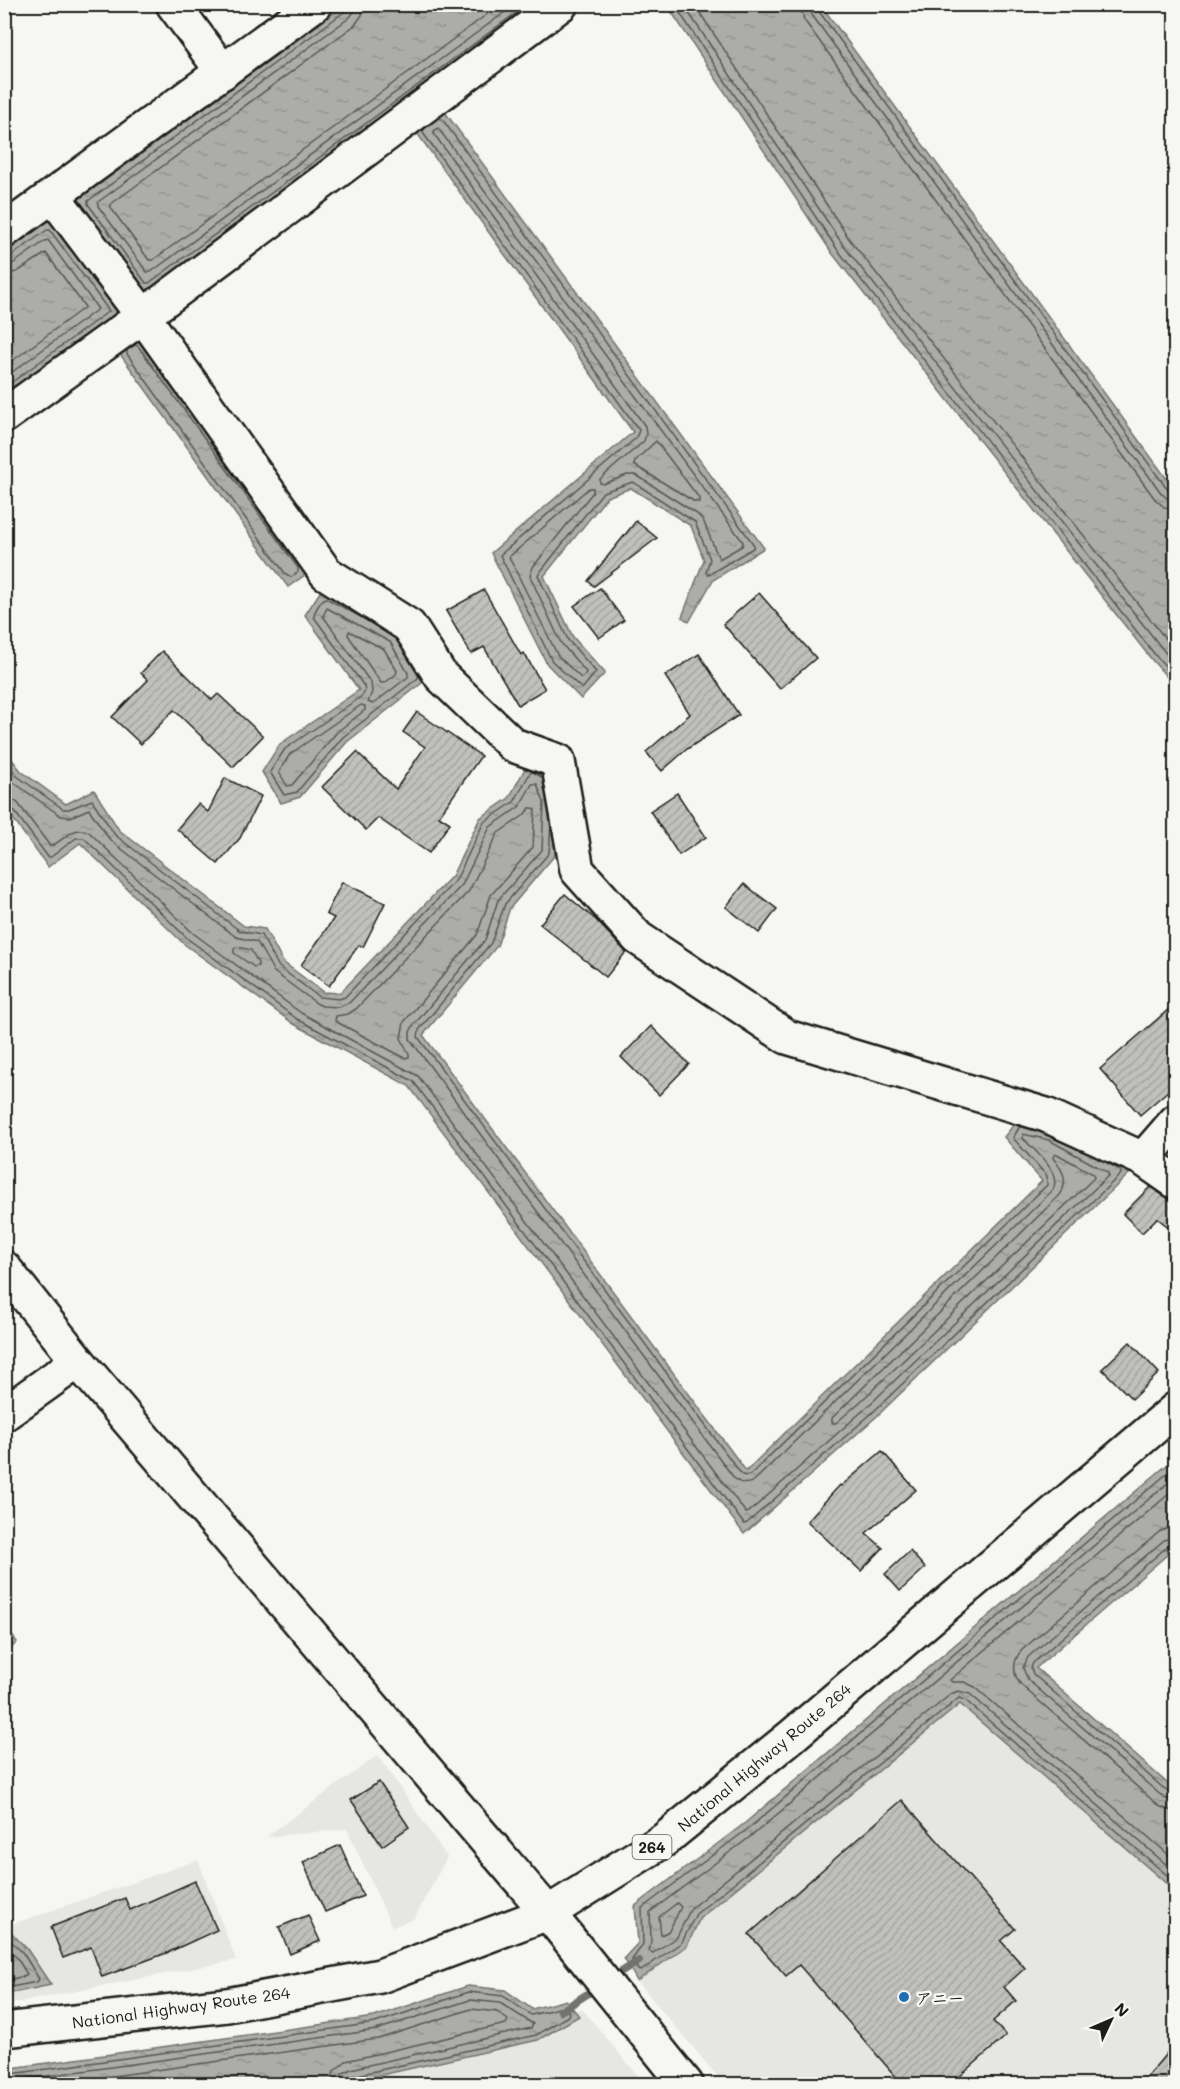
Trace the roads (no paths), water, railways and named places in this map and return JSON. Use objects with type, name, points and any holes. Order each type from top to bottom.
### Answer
[{"type":"main road","points":[[173,4],[223,72]]},
{"type":"main road","points":[[4,231],[315,4]]},
{"type":"main road","points":[[4,416],[143,316],[561,4]]},
{"type":"main road","points":[[53,196],[143,316],[326,573],[409,626],[441,676],[513,746],[558,761],[577,870],[638,938],[787,1037],[1046,1115],[1143,1159],[1176,1182]]},
{"type":"main road","points":[[1143,1159],[1176,1121]]},
{"type":"main road","points":[[4,1268],[78,1361],[548,1913],[686,2085]]},
{"type":"main road","points":[[4,1414],[78,1361]]},
{"type":"main road","name":"National Highway Route 264","points":[[4,2030],[227,2005],[380,1976],[548,1913],[664,1840],[792,1736],[1176,1409]]},
{"type":"water","points":[[345,5],[539,5],[146,293],[78,200]]},
{"type":"water","points":[[667,5],[821,5],[1175,490],[1175,686],[1152,660],[832,253]]},
{"type":"water","points":[[442,108],[764,548],[713,580],[689,622],[682,617],[704,560],[691,526],[631,488],[607,497],[544,576],[573,637],[605,673],[581,699],[547,664],[491,553],[633,432],[414,129]]},
{"type":"water","points":[[50,220],[118,313],[5,395],[5,253]]},
{"type":"water","points":[[138,335],[309,572],[288,587],[117,350]]},
{"type":"water","points":[[322,589],[400,632],[427,679],[347,742],[300,797],[281,803],[262,772],[280,744],[359,690],[305,615]]},
{"type":"water","points":[[4,749],[21,771],[66,804],[94,790],[119,830],[244,926],[265,929],[283,962],[323,992],[340,993],[452,876],[480,818],[509,798],[528,763],[548,774],[557,800],[555,855],[510,908],[497,946],[423,1035],[746,1471],[1042,1181],[1004,1137],[1019,1118],[1133,1170],[876,1417],[744,1534],[409,1086],[294,1024],[184,944],[80,843],[48,867],[5,808]]},
{"type":"water","points":[[1175,1458],[1175,1548],[1036,1668],[1175,1790],[1175,1891],[960,1704],[700,1918],[687,1946],[637,1981],[624,1958],[638,1943],[635,1906],[745,1823]]},
{"type":"water","points":[[4,1625],[17,1642],[5,1655],[4,1655]]},
{"type":"water","points":[[5,1926],[27,1949],[51,1985],[8,1994],[5,1987]]},
{"type":"water","points":[[468,1986],[505,1990],[532,2009],[566,2000],[579,2016],[538,2040],[341,2084],[5,2084],[5,2069],[374,2017]]},
{"type":"waterway","points":[[609,1980],[639,1961]]},
{"type":"waterway","points":[[561,2011],[598,1987]]},
{"type":"place","name":"アニー","points":[[904,1997]]}]
